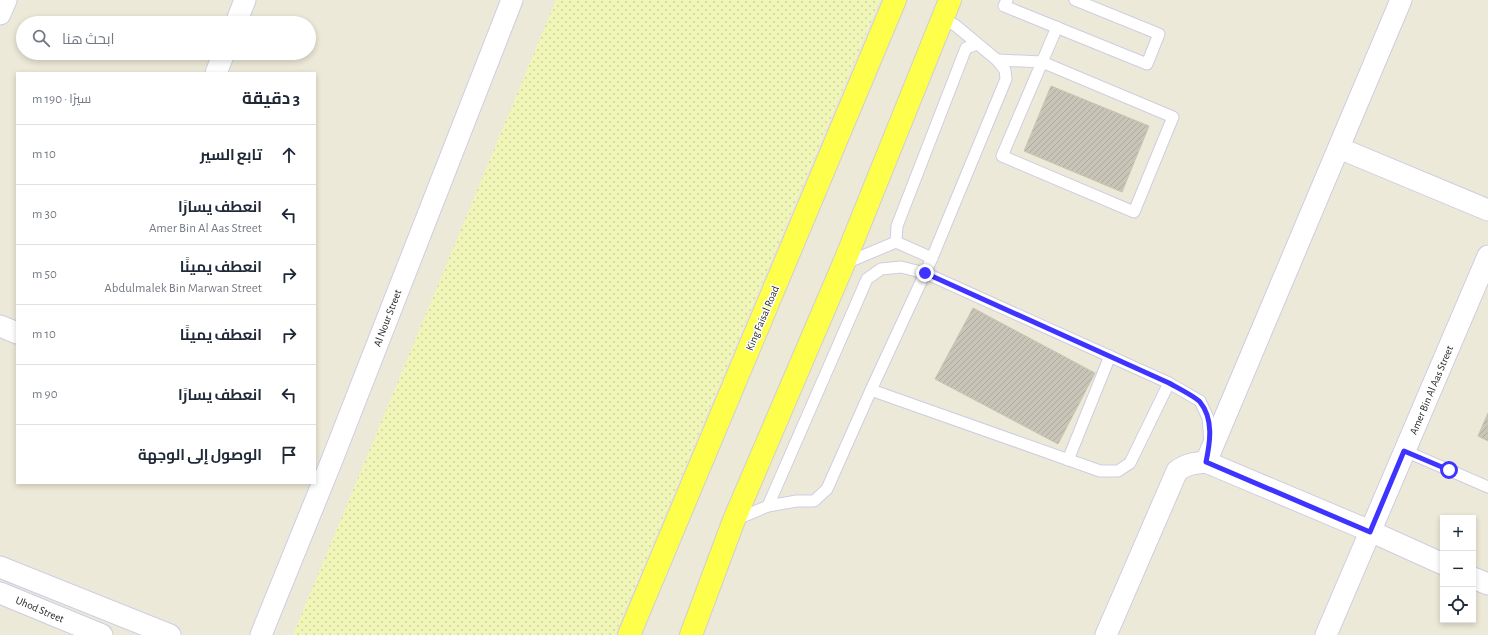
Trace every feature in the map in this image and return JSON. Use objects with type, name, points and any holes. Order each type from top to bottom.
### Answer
[{"type":"main road","name":"King Faisal Road","points":[[629,635],[895,0]]},
{"type":"main road","points":[[691,635],[734,520],[844,263],[946,10]]},
{"type":"street","points":[[0,14],[6,0]]},
{"type":"street","points":[[239,16],[245,0]]},
{"type":"street","name":"Al Nour Street","points":[[316,476],[512,0]]},
{"type":"street","points":[[1206,462],[1401,0]]},
{"type":"street","points":[[216,72],[221,60]]},
{"type":"street","points":[[1338,148],[1488,210]]},
{"type":"street","name":"Amer Bin Al Aas Street","points":[[1326,635],[1488,256]]},
{"type":"street","points":[[0,326],[16,333]]},
{"type":"street","points":[[1106,635],[1177,471],[1184,466],[1192,464],[1206,462],[1440,563]]},
{"type":"street","name":"Al Nour Street","points":[[260,635],[313,484]]},
{"type":"street","points":[[0,567],[170,635]]},
{"type":"street","points":[[1476,579],[1488,584]]},
{"type":"street","name":"Uhod Street","points":[[0,592],[63,628],[102,635]]},
{"type":"lane","points":[[1007,0],[1004,6],[1147,64],[1159,34],[1075,0]]},
{"type":"lane","points":[[734,520],[768,506],[796,501],[814,502],[827,489],[932,258],[1006,79],[1005,70],[998,60],[956,25],[946,10]]},
{"type":"lane","points":[[998,60],[1042,62],[1173,117],[1134,212],[1002,156],[1042,62],[1057,27]]},
{"type":"lane","points":[[896,242],[897,226],[966,48],[977,44]]},
{"type":"lane","points":[[844,263],[896,242],[932,258]]},
{"type":"lane","points":[[768,506],[867,279],[881,269],[901,268],[925,273],[1169,383],[1200,401],[1208,418],[1210,440],[1206,462]]},
{"type":"lane","points":[[1068,460],[1110,356]]},
{"type":"lane","points":[[871,390],[1100,471],[1118,471],[1130,463],[1169,383]]},
{"type":"lane","points":[[1404,451],[1488,486]]},
{"type":"sand","points":[[556,0],[880,0],[615,635],[293,635]]},
{"type":"building","points":[[1051,86],[1149,126],[1122,192],[1024,151]]},
{"type":"building","points":[[973,308],[1095,373],[1058,444],[935,379]]},
{"type":"building","points":[[1488,413],[1488,441],[1478,436]]},
{"type":"route","points":[[925,273],[1169,383],[1200,401],[1208,418],[1210,440],[1206,462],[1370,532],[1404,451],[1449,470]]}]
